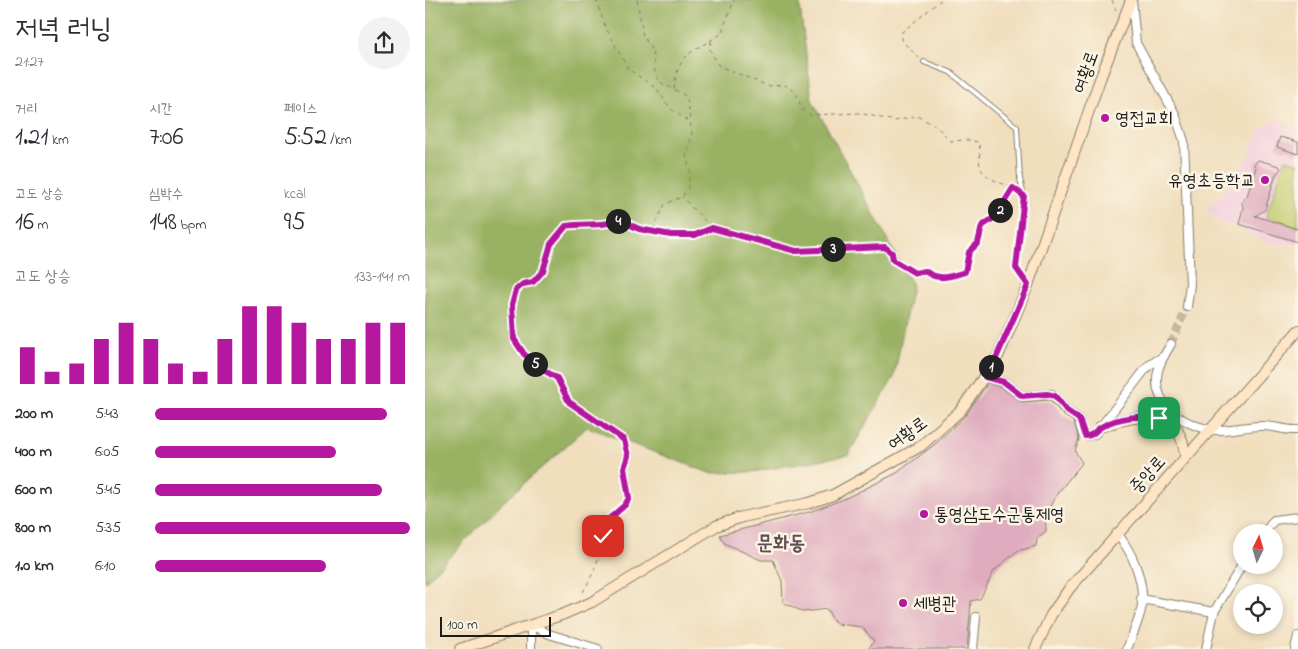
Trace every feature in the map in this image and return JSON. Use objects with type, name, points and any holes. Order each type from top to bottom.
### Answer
[{"type":"street","name":"여황로","points":[[460,649],[592,602],[716,526],[742,517],[809,503],[833,495],[921,446],[961,410],[985,377],[1001,348],[1028,285],[1123,17],[1132,0]]},
{"type":"street","points":[[1132,0],[1133,33],[1136,43],[1175,114],[1184,141],[1190,284],[1187,307]]},
{"type":"street","name":"중앙로","points":[[1035,649],[1051,615],[1069,589],[1185,455],[1247,391],[1298,330]]},
{"type":"street","points":[[1171,344],[1158,370],[1157,381],[1159,395],[1164,404],[1180,419],[1208,430],[1263,426],[1298,430]]},
{"type":"street","points":[[985,377],[1004,382],[1022,396],[1047,394],[1055,396],[1067,411],[1079,419],[1085,436],[1095,434],[1148,366],[1164,356]]},
{"type":"street","points":[[1100,427],[1131,417],[1146,416],[1159,418],[1172,424],[1180,434],[1185,455]]},
{"type":"street","points":[[1271,524],[1274,520],[1298,517]]},
{"type":"street","points":[[1117,532],[1127,546],[1139,577],[1142,605],[1127,649]]},
{"type":"street","points":[[1206,649],[1213,612],[1236,574]]},
{"type":"street","points":[[1141,599],[1213,612]]},
{"type":"street","points":[[973,649],[975,617]]},
{"type":"street","points":[[531,649],[531,625],[549,634],[598,649]]},
{"type":"street","points":[[1295,649],[1298,636]]},
{"type":"lane","points":[[924,62],[950,72],[1017,127],[1020,179],[1024,196],[1016,268],[1028,285]]},
{"type":"path","points":[[596,0],[605,26],[628,70],[657,89],[671,108],[689,122]]},
{"type":"path","points":[[637,0],[643,36],[651,50],[655,73],[658,80],[687,98],[692,135],[686,157],[690,170],[688,188],[682,197],[665,204],[652,232]]},
{"type":"path","points":[[674,89],[676,70],[691,51],[721,34],[734,0]]},
{"type":"path","points":[[924,62],[907,49],[901,41],[902,32],[941,0]]},
{"type":"path","points":[[1111,0],[1115,9],[1123,17]]},
{"type":"path","points":[[711,41],[710,50],[719,66],[768,86],[785,85],[796,93],[803,110],[811,115],[859,113],[895,121],[917,116],[936,126],[951,141],[967,140],[978,142],[981,147],[980,166],[988,177],[1013,188],[1024,196]]},
{"type":"path","points":[[682,197],[712,228],[796,251],[885,247],[892,253],[893,260],[915,273],[925,271],[934,278],[965,272],[969,252],[978,243],[982,226],[995,217],[1013,188]]},
{"type":"path","points":[[583,592],[594,573],[603,536],[602,525],[625,505],[629,498],[624,468],[628,456],[624,440],[569,402],[557,378],[540,368],[524,354],[513,333],[512,305],[516,290],[523,284],[533,282],[543,271],[551,244],[566,226],[586,223],[606,226],[620,220],[652,232],[671,235],[695,235],[712,228]]},
{"type":"shaded area","name":"유영초등학교","points":[[1276,119],[1298,130],[1298,244],[1271,244],[1233,225],[1223,224],[1206,209],[1220,198],[1246,163],[1260,130]]},
{"type":"green space","points":[[425,0],[799,0],[812,100],[912,285],[894,377],[848,455],[752,472],[710,473],[587,427],[501,504],[425,582]]},
{"type":"green space","points":[[1285,159],[1298,163],[1298,228],[1266,217]]},
{"type":"building","points":[[1280,137],[1298,142],[1298,154],[1277,147]]},
{"type":"building","points":[[1258,160],[1279,166],[1281,169],[1276,174],[1265,210],[1255,216],[1298,229],[1298,242],[1239,224],[1243,208],[1242,202],[1247,196],[1256,167],[1254,165]]},
{"type":"building","name":"통영삼도수군통제영","points":[[988,383],[1001,387],[1022,402],[1050,400],[1063,415],[1074,422],[1079,439],[1075,451],[1082,463],[1057,494],[1045,515],[1046,531],[1037,538],[1036,546],[1017,551],[994,571],[980,599],[971,601],[967,649],[868,649],[874,641],[862,627],[838,624],[833,620],[827,609],[803,612],[783,602],[782,581],[773,560],[761,560],[724,543],[720,535],[809,512],[844,499],[897,473],[934,445],[966,415]]},
{"type":"tunnel","points":[[1171,344],[1187,307]]},
{"type":"place","name":"영접교회","points":[[1105,118]]},
{"type":"place","name":"유영초등학교","points":[[1265,180]]},
{"type":"place","name":"통영삼도수군통제영","points":[[924,514]]},
{"type":"place","name":"세병관","points":[[903,603]]},
{"type":"district","name":"문화동","points":[[781,542]]},
{"type":"route","points":[[603,536],[602,525],[625,505],[630,494],[624,468],[628,456],[624,440],[569,402],[557,378],[540,368],[524,354],[514,339],[513,333],[512,305],[516,290],[523,284],[533,282],[543,271],[551,244],[566,226],[586,223],[606,226],[620,220],[639,229],[658,234],[685,236],[695,235],[712,228],[766,245],[796,251],[885,247],[892,253],[893,260],[915,273],[925,271],[934,278],[946,277],[965,272],[969,252],[978,243],[982,226],[995,217],[1013,188],[1024,196],[1016,268],[1028,285],[1009,331],[985,377],[1004,382],[1022,396],[1051,394],[1055,396],[1071,415],[1075,415],[1079,419],[1085,436],[1095,434],[1100,427],[1131,417],[1146,416],[1159,418]]}]
